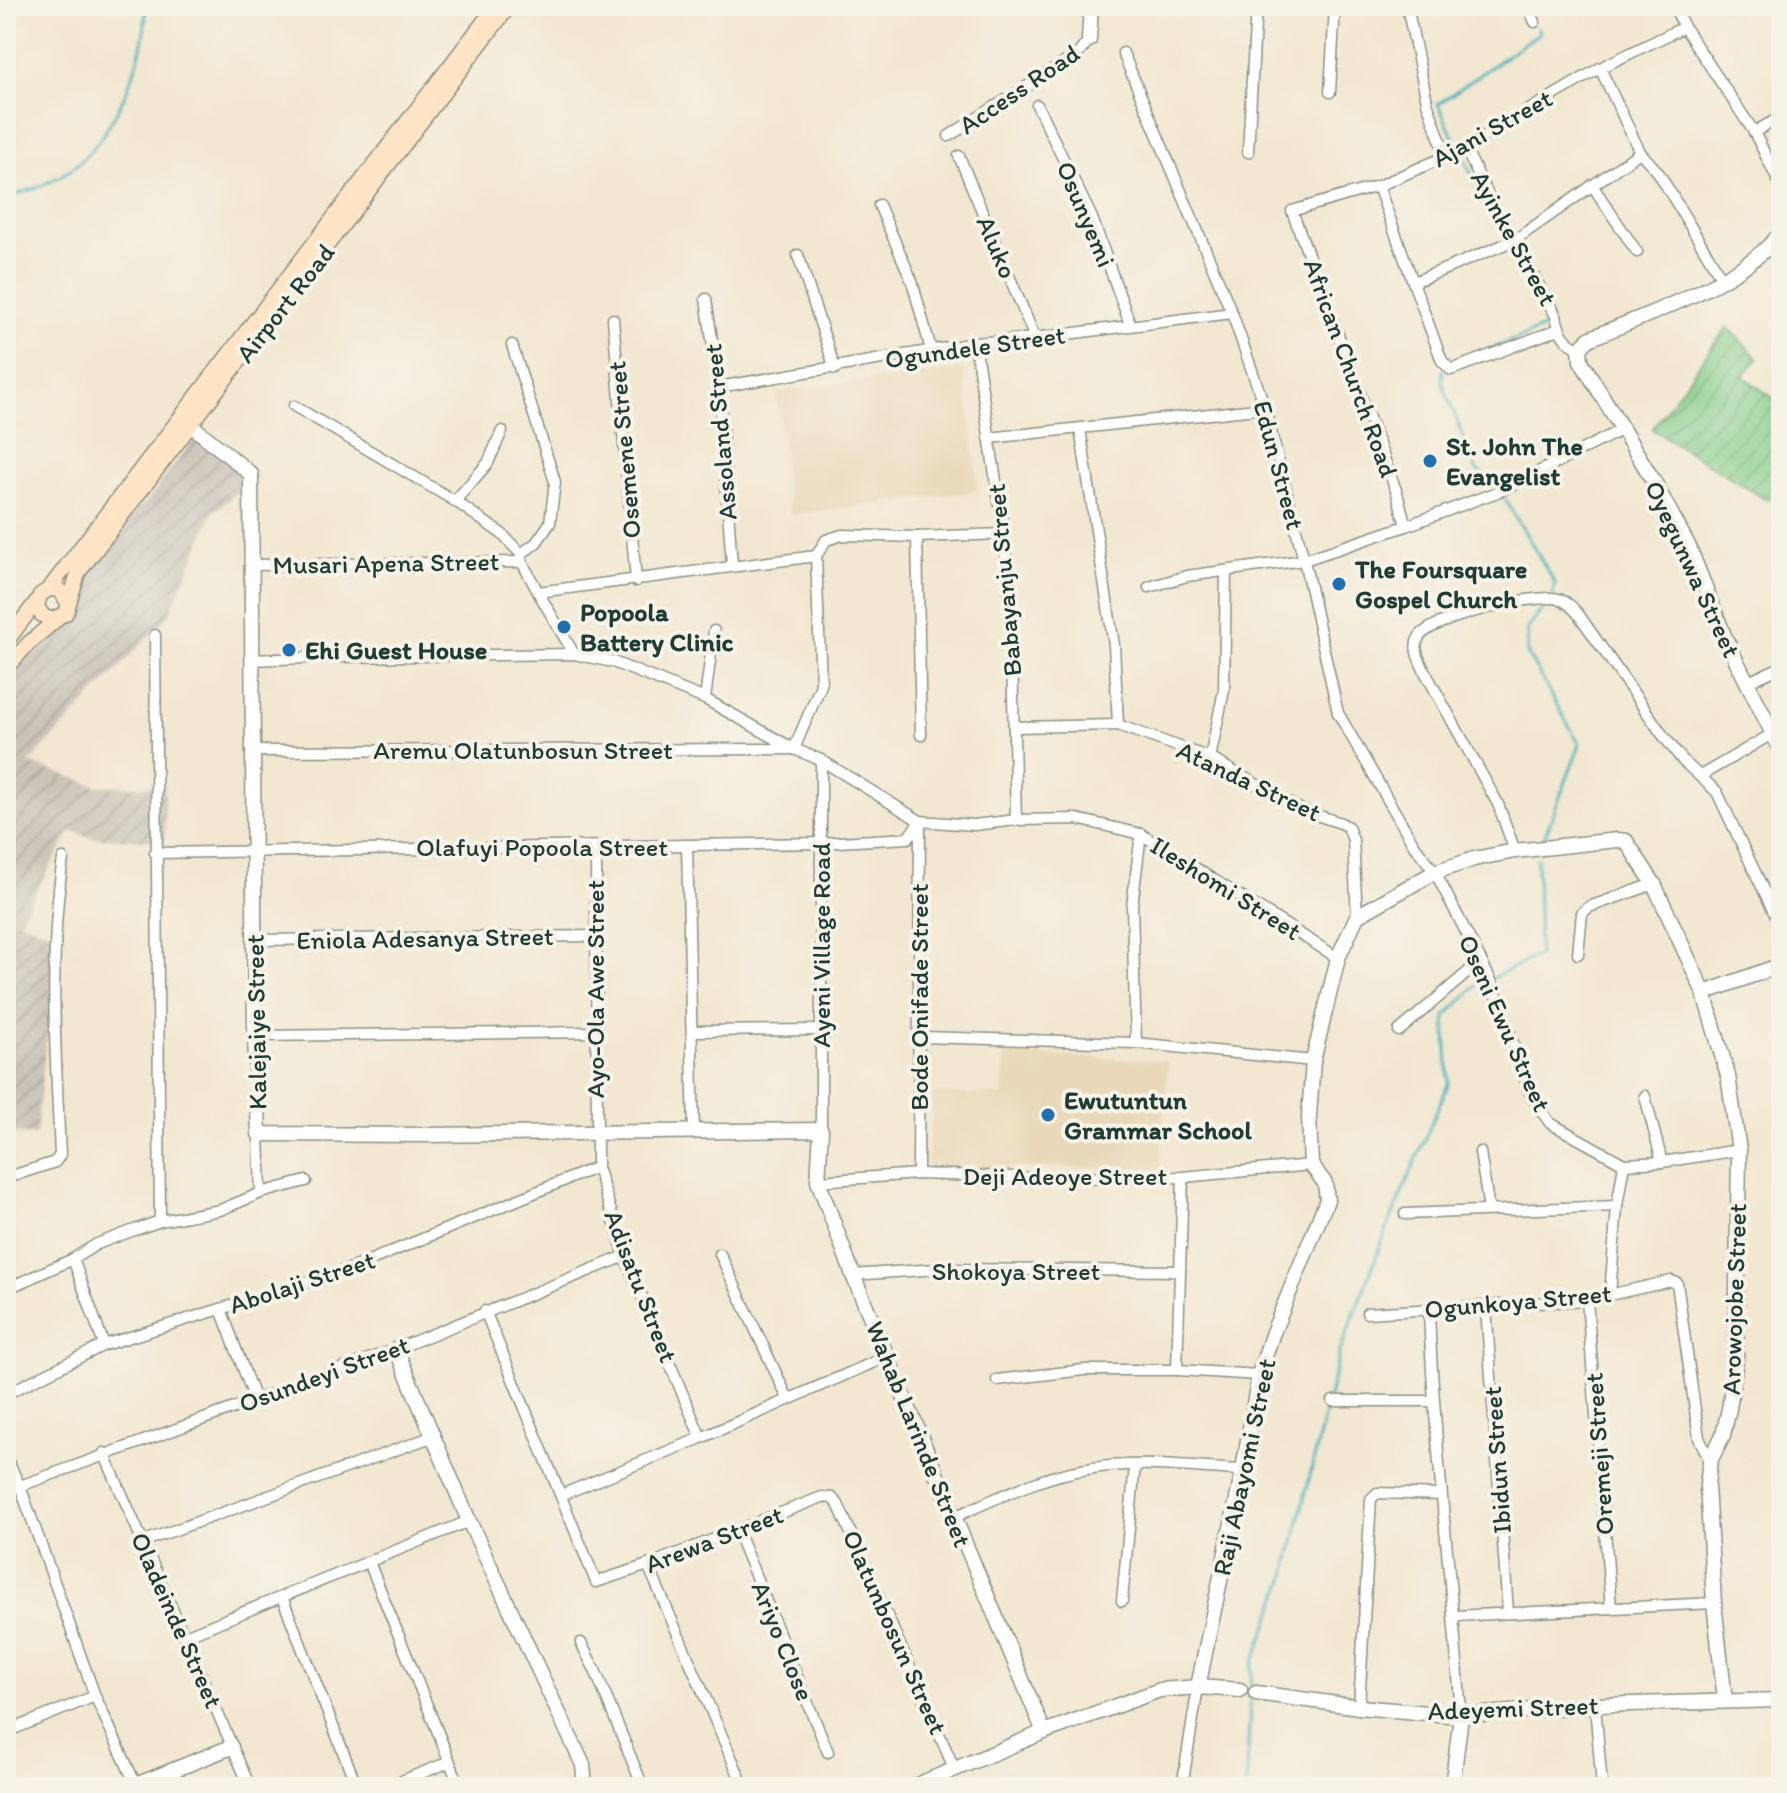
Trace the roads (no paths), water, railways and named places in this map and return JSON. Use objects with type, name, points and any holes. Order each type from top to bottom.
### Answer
[{"type":"main road","name":"Airport Road","points":[[49,589],[496,6]]},
{"type":"main road","name":"Airport Road","points":[[68,603],[78,573],[509,6]]},
{"type":"main road","points":[[6,642],[44,591],[49,589],[64,593],[68,603],[66,613],[30,642],[6,668]]},
{"type":"main road","points":[[37,601],[42,615],[56,620]]},
{"type":"street","points":[[988,8],[1019,6]]},
{"type":"street","points":[[1089,40],[1091,6]]},
{"type":"street","points":[[1248,152],[1256,6]]},
{"type":"street","points":[[1330,92],[1335,6]]},
{"type":"street","name":"Ayinke Street","points":[[1407,6],[1427,102],[1515,240],[1556,316],[1559,329]]},
{"type":"street","points":[[1528,6],[1535,22]]},
{"type":"street","points":[[1674,6],[1684,27],[1754,132],[1781,186]]},
{"type":"street","name":"Ajani Street","points":[[1292,211],[1378,186],[1458,151],[1600,68],[1684,27]]},
{"type":"street","name":"Access Road","points":[[949,136],[1078,54],[1089,40]]},
{"type":"street","name":"Edun Street","points":[[1123,53],[1232,313],[1265,408],[1304,560],[1338,713],[1414,845],[1435,872]]},
{"type":"street","points":[[1600,68],[1640,152],[1658,172],[1722,279]]},
{"type":"street","name":"Osunyemi","points":[[1037,105],[1092,218],[1130,324]]},
{"type":"street","points":[[1754,132],[1781,117]]},
{"type":"street","points":[[1414,282],[1515,240],[1640,152]]},
{"type":"street","name":"Aluko","points":[[959,156],[1035,338]]},
{"type":"street","points":[[1592,185],[1637,252]]},
{"type":"street","points":[[1378,186],[1442,361],[1451,370],[1559,329],[1570,345],[1580,348],[1589,339],[1722,279],[1750,263],[1781,233]]},
{"type":"street","points":[[879,205],[912,281],[931,350]]},
{"type":"street","name":"African Church Road","points":[[1292,211],[1397,493],[1406,526]]},
{"type":"street","points":[[798,255],[835,369]]},
{"type":"street","name":"Assoland Street","points":[[706,299],[719,387],[732,565]]},
{"type":"street","name":"Ogundele Street","points":[[719,387],[975,343],[1232,313]]},
{"type":"street","name":"Osemene Street","points":[[613,319],[636,581]]},
{"type":"street","name":"Babayanju Street","points":[[975,343],[1004,534],[1011,613],[1016,820]]},
{"type":"street","points":[[512,345],[555,482],[550,523],[521,558]]},
{"type":"street","name":"Oyegunwa Street","points":[[1580,348],[1581,361],[1689,547],[1725,638],[1781,750]]},
{"type":"street","points":[[294,406],[455,501],[502,534],[521,558],[574,654]]},
{"type":"street","points":[[989,438],[1265,408]]},
{"type":"street","name":"Kalejaiye Street","points":[[191,425],[251,474],[255,1036],[259,1134],[821,1130]]},
{"type":"street","points":[[1080,429],[1114,645],[1118,725]]},
{"type":"street","points":[[1149,587],[1187,576],[1304,560],[1406,526],[1505,489],[1623,429]]},
{"type":"street","points":[[455,501],[488,463],[502,431]]},
{"type":"street","points":[[794,749],[821,685],[816,556],[826,540],[842,535],[917,537],[1004,534]]},
{"type":"street","points":[[917,537],[921,735]]},
{"type":"street","points":[[538,592],[816,556]]},
{"type":"street","name":"Musari Apena Street","points":[[251,565],[521,558]]},
{"type":"street","points":[[1210,758],[1224,690],[1226,571]]},
{"type":"street","points":[[1311,1165],[1309,1116],[1313,1061],[1338,958],[1357,916],[1435,872],[1474,859],[1515,851],[1498,804],[1418,657],[1418,637],[1429,626],[1513,601],[1539,597],[1560,600],[1572,606],[1662,734],[1717,792],[1781,927]]},
{"type":"street","points":[[705,699],[714,631]]},
{"type":"street","points":[[155,635],[160,1221]]},
{"type":"street","points":[[251,660],[574,654],[613,662],[705,699],[794,749],[821,760],[920,821]]},
{"type":"street","points":[[1746,683],[1781,667]]},
{"type":"street","name":"Atanda Street","points":[[1014,727],[1118,725],[1210,758],[1301,810],[1348,827],[1353,840],[1357,916]]},
{"type":"street","points":[[1700,776],[1772,734]]},
{"type":"street","name":"Aremu Olatunbosun Street","points":[[253,751],[794,749]]},
{"type":"street","name":"Ayeni Village Road","points":[[821,760],[821,1130]]},
{"type":"street","name":"Ileshomi Street","points":[[920,821],[974,825],[1016,820],[1077,819],[1141,834],[1338,958]]},
{"type":"street","name":"Olafuyi Popoola Street","points":[[155,853],[821,843],[908,838],[920,821]]},
{"type":"street","name":"Bode Onifade Street","points":[[918,1174],[920,821]]},
{"type":"street","points":[[1136,1043],[1132,906],[1141,834]]},
{"type":"street","name":"Arowojobe Street","points":[[1515,851],[1626,841],[1654,884],[1704,993],[1728,1076],[1739,1150],[1735,1368],[1723,1435],[1710,1461],[1707,1485],[1714,1603],[1725,1700]]},
{"type":"street","points":[[687,846],[694,1133]]},
{"type":"street","name":"Ayo-Ola Awe Street","points":[[595,1131],[596,847]]},
{"type":"street","points":[[6,1178],[55,1162],[60,1155],[54,989],[56,907],[63,859]]},
{"type":"street","name":"Oseni Ewu Street","points":[[1435,872],[1494,987],[1531,1096],[1550,1123],[1624,1164]]},
{"type":"street","points":[[1578,954],[1582,913],[1589,907],[1654,884]]},
{"type":"street","name":"Eniola Adesanya Street","points":[[255,940],[595,936]]},
{"type":"street","points":[[1399,1031],[1481,961]]},
{"type":"street","points":[[1704,993],[1781,965]]},
{"type":"street","points":[[692,1031],[820,1030]]},
{"type":"street","points":[[255,1036],[595,1032]]},
{"type":"street","points":[[921,1037],[1136,1043],[1313,1061]]},
{"type":"street","points":[[1645,1096],[1662,1162]]},
{"type":"street","name":"Wahab Larinde Street","points":[[821,1130],[818,1181],[952,1518],[1044,1732]]},
{"type":"street","name":"Adisatu Street","points":[[595,1131],[597,1167],[625,1256],[701,1438]]},
{"type":"street","points":[[259,1134],[261,1193]]},
{"type":"street","points":[[1610,1294],[1617,1206],[1624,1164],[1662,1162],[1739,1150]]},
{"type":"street","points":[[1480,1152],[1489,1210]]},
{"type":"street","name":"Deji Adeoye Street","points":[[818,1181],[918,1174],[1041,1178],[1183,1177],[1311,1165]]},
{"type":"street","name":"Raji Abayomi Street","points":[[1198,1687],[1243,1470],[1259,1375],[1327,1200],[1325,1183],[1311,1165]]},
{"type":"street","name":"Abolaji Street","points":[[6,1394],[104,1345],[347,1270],[597,1167]]},
{"type":"street","points":[[1177,1370],[1183,1177]]},
{"type":"street","points":[[6,1289],[73,1259],[97,1244],[160,1221],[220,1210],[261,1193],[306,1181]]},
{"type":"street","points":[[1405,1214],[1617,1206]]},
{"type":"street","points":[[720,1254],[788,1399]]},
{"type":"street","name":"Osundeyi Street","points":[[20,1486],[396,1349],[625,1256]]},
{"type":"street","points":[[73,1259],[104,1345]]},
{"type":"street","name":"Shokoya Street","points":[[853,1275],[937,1269],[1180,1271]]},
{"type":"street","name":"Ogunkoya Street","points":[[1367,1313],[1587,1300],[1671,1281],[1677,1283],[1699,1438],[1710,1461]]},
{"type":"street","name":"Oremeji Street","points":[[1587,1300],[1611,1608]]},
{"type":"street","name":"Ibidun Street","points":[[1486,1307],[1508,1612]]},
{"type":"street","points":[[221,1309],[255,1400]]},
{"type":"street","points":[[485,1311],[561,1495],[888,1356]]},
{"type":"street","points":[[1429,1311],[1432,1401],[1455,1616],[1461,1716],[1452,1787]]},
{"type":"street","points":[[396,1349],[469,1521],[583,1765],[585,1787]]},
{"type":"street","points":[[997,1380],[1084,1370],[1177,1370],[1259,1375]]},
{"type":"street","points":[[1333,1401],[1432,1401]]},
{"type":"street","points":[[142,1542],[434,1436]]},
{"type":"street","name":"Oladeinde Street","points":[[104,1453],[250,1787]]},
{"type":"street","points":[[6,1458],[20,1486],[95,1696],[133,1786],[231,1747]]},
{"type":"street","points":[[952,1518],[1020,1489],[1086,1469],[1135,1465],[1243,1470]]},
{"type":"street","points":[[1122,1601],[1135,1465]]},
{"type":"street","points":[[1359,1707],[1371,1499],[1377,1493],[1441,1495]]},
{"type":"street","name":"Arewa Street","points":[[561,1495],[596,1582],[822,1497],[832,1498]]},
{"type":"street","name":"Olatunbosun Street","points":[[832,1498],[838,1504],[954,1768]]},
{"type":"street","points":[[185,1636],[469,1521]]},
{"type":"street","name":"Ariyo Close","points":[[737,1531],[828,1752]]},
{"type":"street","points":[[369,1562],[460,1787]]},
{"type":"street","points":[[648,1565],[744,1787]]},
{"type":"street","points":[[282,1597],[357,1787]]},
{"type":"street","points":[[1455,1616],[1714,1603]]},
{"type":"street","points":[[583,1646],[643,1787]]},
{"type":"street","points":[[1182,1787],[1198,1687]]},
{"type":"street","name":"Adeyemi Street","points":[[912,1787],[1044,1732],[1160,1690],[1198,1687],[1240,1690],[1359,1707],[1461,1716],[1595,1705],[1781,1700]]},
{"type":"street","points":[[6,1718],[9,1732],[95,1696]]},
{"type":"street","points":[[1595,1705],[1602,1787]]},
{"type":"street","points":[[387,1787],[449,1762]]},
{"type":"waterway","points":[[6,197],[57,178],[75,166],[96,144],[119,108],[136,67],[146,6]]},
{"type":"waterway","points":[[1458,148],[1438,104],[1539,33],[1538,28]]},
{"type":"waterway","points":[[1462,155],[1493,215]]},
{"type":"waterway","points":[[1450,365],[1549,326],[1550,318],[1532,283]]},
{"type":"waterway","points":[[1443,371],[1442,382],[1476,469],[1497,487]]},
{"type":"waterway","points":[[1505,499],[1555,583],[1553,595]]},
{"type":"waterway","points":[[1542,843],[1580,745],[1527,653],[1527,629],[1544,607]]},
{"type":"waterway","points":[[1246,1787],[1252,1666],[1285,1579],[1340,1351],[1388,1226],[1449,1082],[1445,1017],[1476,986],[1539,955],[1537,859]]},
{"type":"place","name":"St. John The Evangelist","points":[[1430,461]]},
{"type":"place","name":"The Foursquare Gospel Church","points":[[1339,584]]},
{"type":"place","name":"Popoola Battery Clinic","points":[[564,627]]},
{"type":"place","name":"Ehi Guest House","points":[[289,650]]},
{"type":"place","name":"Ewutuntun Grammar School","points":[[1048,1115]]}]
